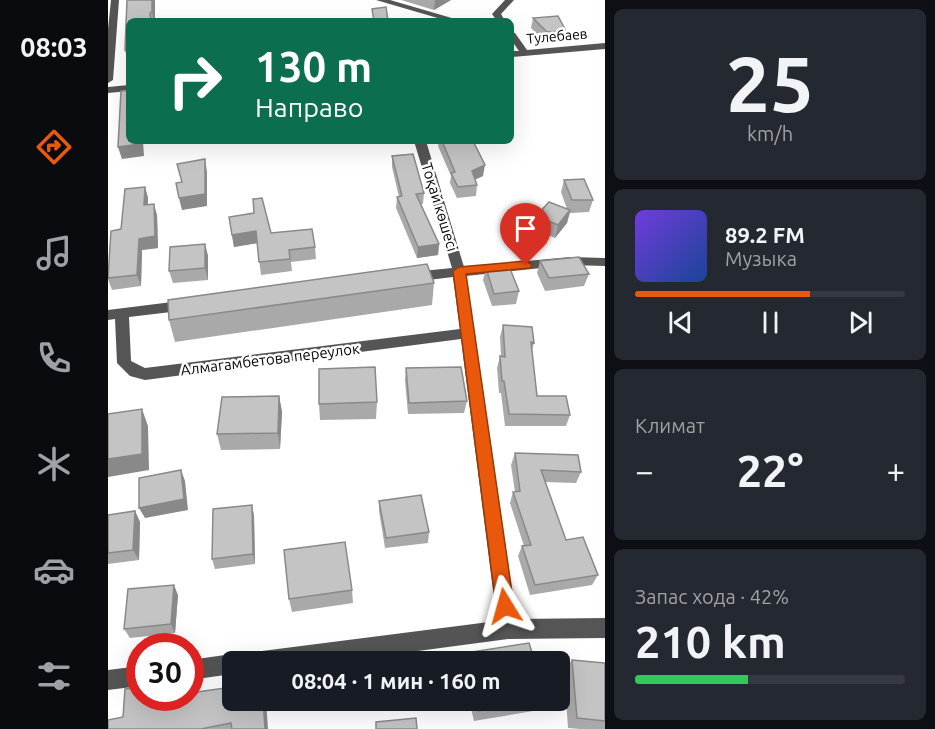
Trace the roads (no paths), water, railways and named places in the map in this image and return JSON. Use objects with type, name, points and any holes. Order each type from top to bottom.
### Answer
[{"type":"street","points":[[108,80],[115,0]]},
{"type":"street","points":[[380,0],[447,18]]},
{"type":"street","points":[[499,18],[496,14],[510,0]]},
{"type":"street","points":[[514,38],[525,53]]},
{"type":"street","name":"Тулебаев","points":[[514,54],[605,46]]},
{"type":"street","points":[[108,90],[126,88]]},
{"type":"street","name":"Тоқай көшесі","points":[[421,144],[459,271],[508,629]]},
{"type":"street","points":[[401,278],[570,261],[605,262]]},
{"type":"street","points":[[115,314],[203,303]]},
{"type":"street","name":"Алмагамбетова переулок","points":[[115,314],[124,363],[135,372],[145,375],[468,333]]},
{"type":"street","points":[[339,651],[508,629],[605,628]]},
{"type":"street","points":[[204,668],[222,665]]},
{"type":"street","points":[[108,680],[126,678]]}]
